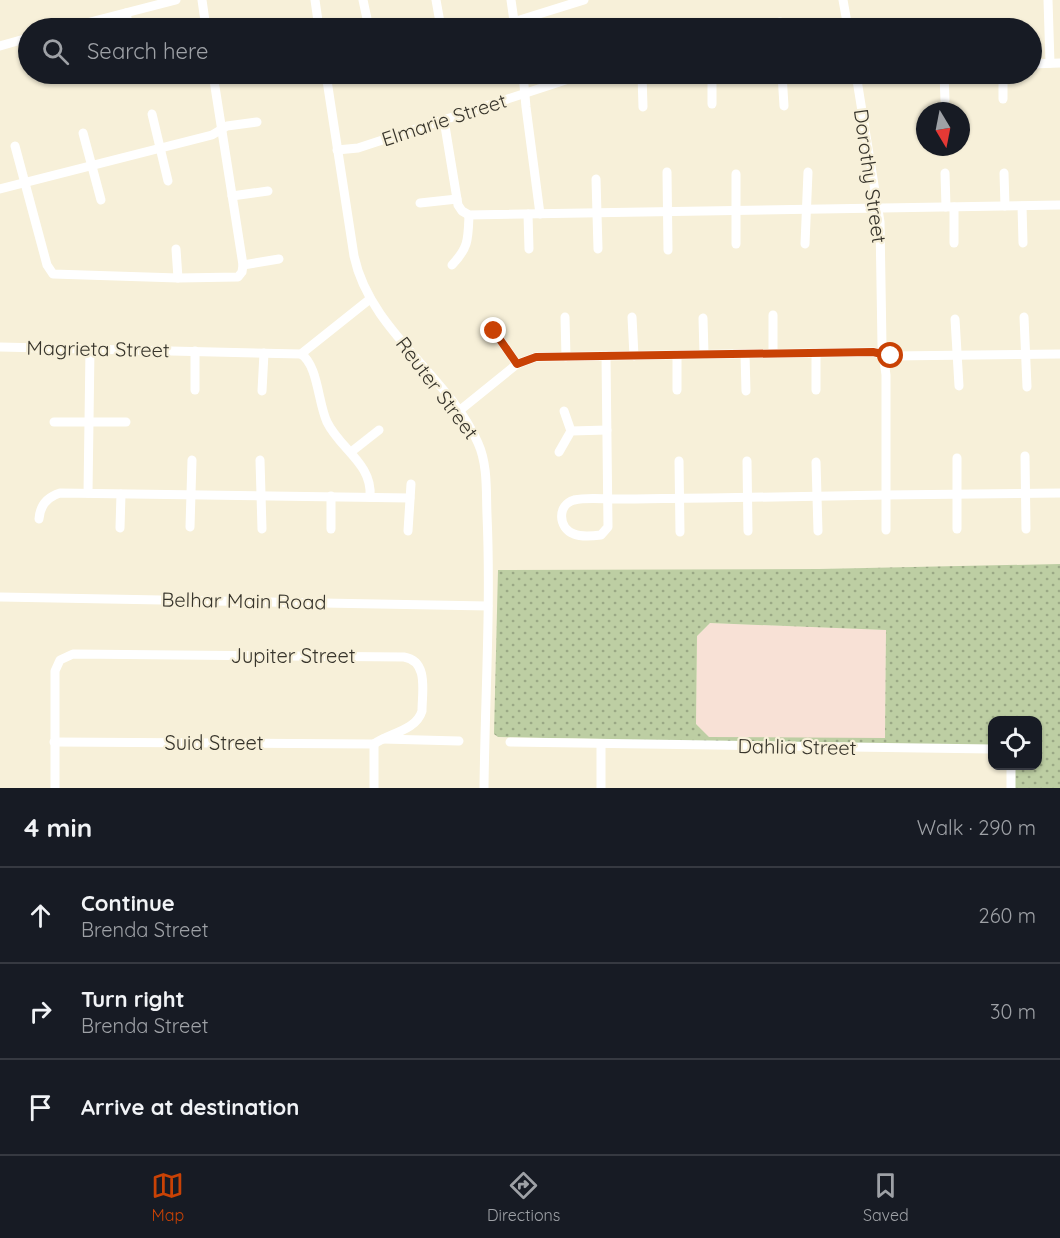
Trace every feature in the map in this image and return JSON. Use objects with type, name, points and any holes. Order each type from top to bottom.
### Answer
[{"type":"street","points":[[106,18],[176,0]]},
{"type":"street","points":[[202,0],[205,18]]},
{"type":"street","points":[[315,0],[318,18]]},
{"type":"street","points":[[363,0],[367,18]]},
{"type":"street","points":[[436,0],[439,18]]},
{"type":"street","points":[[511,0],[514,18]]},
{"type":"street","points":[[534,18],[584,0]]},
{"type":"street","points":[[843,0],[846,18]]},
{"type":"street","points":[[1048,0],[1055,63]]},
{"type":"street","points":[[126,13],[127,18]]},
{"type":"street","points":[[0,46],[18,41]]},
{"type":"street","points":[[15,146],[48,269],[53,274],[235,278],[242,272],[243,265],[215,84]]},
{"type":"street","name":"Reuter Street","points":[[327,84],[354,256],[360,279],[370,299],[459,411],[478,442],[483,456],[489,606],[484,788]]},
{"type":"street","points":[[524,84],[540,214]]},
{"type":"street","name":"Elmarie Street","points":[[337,150],[358,148],[554,84]]},
{"type":"street","points":[[642,84],[643,107]]},
{"type":"street","points":[[712,84],[712,104]]},
{"type":"street","points":[[783,84],[784,106]]},
{"type":"street","name":"Dorothy Street","points":[[858,84],[880,222],[883,354],[886,375],[886,530]]},
{"type":"street","points":[[944,84],[945,100]]},
{"type":"street","points":[[1003,84],[1003,99]]},
{"type":"street","points":[[152,114],[168,182]]},
{"type":"street","points":[[444,120],[457,199],[460,208],[469,215],[1060,205]]},
{"type":"street","points":[[0,189],[212,135],[227,126],[257,122]]},
{"type":"street","points":[[83,133],[102,200]]},
{"type":"street","points":[[667,172],[668,250]]},
{"type":"street","points":[[804,244],[808,172]]},
{"type":"street","points":[[945,173],[954,243]]},
{"type":"street","points":[[1004,173],[1005,206]]},
{"type":"street","points":[[736,174],[736,244]]},
{"type":"street","points":[[596,179],[597,249]]},
{"type":"street","points":[[232,196],[268,191]]},
{"type":"street","points":[[420,203],[457,199]]},
{"type":"street","points":[[1022,206],[1023,243]]},
{"type":"street","points":[[528,214],[529,249]]},
{"type":"street","points":[[452,265],[463,254],[468,243],[469,215]]},
{"type":"street","points":[[176,249],[178,278]]},
{"type":"street","points":[[243,265],[279,259]]},
{"type":"street","points":[[370,299],[301,354],[310,364],[329,426],[363,467],[370,481],[370,497]]},
{"type":"street","points":[[773,315],[773,353]]},
{"type":"street","points":[[565,317],[566,357]]},
{"type":"street","points":[[632,317],[634,356]]},
{"type":"street","points":[[1024,317],[1027,387]]},
{"type":"street","points":[[703,318],[704,354]]},
{"type":"street","points":[[955,319],[959,386]]},
{"type":"street","points":[[494,331],[517,364]]},
{"type":"street","name":"Magrieta Street","points":[[0,347],[301,354]]},
{"type":"street","points":[[88,493],[90,349]]},
{"type":"street","name":"Magrieta Street","points":[[195,351],[195,390]]},
{"type":"street","points":[[459,411],[517,364],[536,357],[873,352],[891,356],[1060,354]]},
{"type":"street","points":[[262,391],[264,353]]},
{"type":"street","points":[[816,353],[816,390]]},
{"type":"street","points":[[745,354],[746,391]]},
{"type":"street","points":[[677,355],[677,390]]},
{"type":"street","points":[[606,356],[608,499],[608,527],[603,533],[576,535],[563,525],[562,511],[570,502],[579,500],[608,499],[1060,492]]},
{"type":"street","points":[[559,452],[571,431],[564,411]]},
{"type":"street","points":[[54,422],[126,422]]},
{"type":"street","points":[[351,452],[379,430]]},
{"type":"street","points":[[571,431],[607,430]]},
{"type":"street","points":[[1025,456],[1026,529]]},
{"type":"street","points":[[957,458],[957,529]]},
{"type":"street","points":[[190,527],[192,460]]},
{"type":"street","points":[[260,460],[261,529]]},
{"type":"street","points":[[679,461],[680,532]]},
{"type":"street","points":[[747,461],[748,531]]},
{"type":"street","points":[[816,462],[818,531]]},
{"type":"street","points":[[408,531],[411,484]]},
{"type":"street","points":[[39,519],[43,505],[55,494],[60,493],[411,498]]},
{"type":"street","points":[[120,528],[121,494]]},
{"type":"street","points":[[331,496],[331,530]]},
{"type":"street","name":"Belhar Main Road","points":[[0,597],[489,606]]},
{"type":"street","name":"Jupiter Street","points":[[54,742],[55,671],[60,660],[73,654],[412,658],[422,672],[420,717],[410,726],[377,741]]},
{"type":"street","points":[[374,788],[377,741]]},
{"type":"street","name":"Suid Street","points":[[54,742],[459,741]]},
{"type":"street","points":[[54,742],[55,788]]},
{"type":"street","name":"Dahlia Street","points":[[510,742],[988,749]]},
{"type":"street","points":[[601,745],[601,788]]},
{"type":"street","points":[[1011,770],[1011,788]]},
{"type":"shaded area","points":[[710,623],[886,630],[885,739],[709,738],[696,724],[697,636]]},
{"type":"green space","points":[[1060,564],[1060,788],[1015,788],[1015,770],[1042,770],[1042,716],[988,716],[988,745],[614,742],[605,739],[498,737],[494,734],[498,570],[819,569]],"holes":[[[710,623],[886,630],[885,738],[709,737],[696,724],[697,636]]]},
{"type":"route","points":[[494,331],[517,364],[536,357],[873,352],[891,356]]}]
